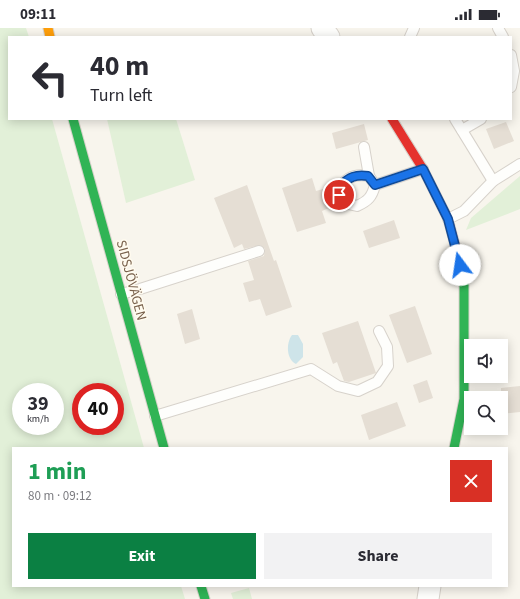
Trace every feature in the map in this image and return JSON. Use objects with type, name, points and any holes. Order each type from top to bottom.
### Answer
[{"type":"main road","name":"SIDSJÖVÄGEN","points":[[73,120],[164,447]]},
{"type":"main road","points":[[393,120],[423,169],[448,219],[464,281],[464,399],[454,447]]},
{"type":"main road","points":[[202,587],[205,599]]},
{"type":"street","points":[[322,28],[328,36]]},
{"type":"street","points":[[428,599],[430,587]]},
{"type":"lane","points":[[512,60],[514,71],[512,82]]},
{"type":"lane","points":[[456,120],[493,181]]},
{"type":"lane","points":[[462,130],[479,120]]},
{"type":"lane","points":[[364,146],[368,176],[375,185]]},
{"type":"lane","points":[[448,219],[464,210],[493,181],[520,164]]},
{"type":"lane","points":[[375,185],[423,169]]},
{"type":"lane","points":[[368,176],[359,174],[348,178],[340,186],[339,195],[344,203],[357,206],[367,201],[373,194],[375,185]]},
{"type":"lane","points":[[121,294],[259,251]]},
{"type":"lane","points":[[155,416],[311,369],[338,386],[358,391],[377,382],[388,366],[387,347],[379,331]]},
{"type":"green space","points":[[0,28],[26,28],[29,36],[8,36],[8,120],[52,120],[144,447],[12,447],[12,587],[181,587],[185,599],[0,599]]},
{"type":"green space","points":[[107,120],[176,120],[195,180],[126,203]]},
{"type":"green space","points":[[520,176],[520,209],[466,230],[471,218]]},
{"type":"green space","points":[[249,588],[252,599],[233,599],[231,593]]},
{"type":"shaded area","points":[[292,335],[298,335],[303,344],[303,357],[296,364],[290,358],[288,351],[290,338]]},
{"type":"building","points":[[506,122],[514,141],[494,149],[486,129]]},
{"type":"building","points":[[364,124],[368,140],[336,149],[332,133]]},
{"type":"building","points":[[312,178],[316,191],[323,189],[329,208],[322,211],[326,223],[297,232],[282,188]]},
{"type":"building","points":[[247,185],[274,261],[276,260],[292,307],[266,316],[260,299],[249,302],[243,283],[254,280],[248,261],[264,256],[265,249],[260,245],[244,249],[242,244],[234,248],[214,198]]},
{"type":"building","points":[[394,220],[400,238],[369,248],[363,231]]},
{"type":"building","points":[[415,306],[432,354],[407,363],[389,315]]},
{"type":"building","points":[[192,309],[200,339],[185,344],[177,314]]},
{"type":"building","points":[[358,321],[376,373],[349,382],[344,381],[337,362],[333,364],[322,333]]},
{"type":"building","points":[[427,380],[433,398],[419,403],[413,385]]},
{"type":"building","points":[[520,386],[520,412],[508,413],[508,391],[501,391],[501,388]]},
{"type":"building","points":[[397,402],[406,426],[369,440],[361,415]]},
{"type":"traffic: fast","points":[[73,120],[164,447]]},
{"type":"traffic: fast","points":[[454,447],[464,399],[464,281],[458,256]]},
{"type":"traffic: fast","points":[[201,587],[205,599]]},
{"type":"traffic: slow","points":[[48,28],[50,36]]},
{"type":"traffic: jam","points":[[393,120],[423,169],[448,219],[458,256]]},
{"type":"route","points":[[339,195],[340,186],[348,178],[359,174],[368,176],[375,185],[423,169],[448,219],[460,265]]}]
